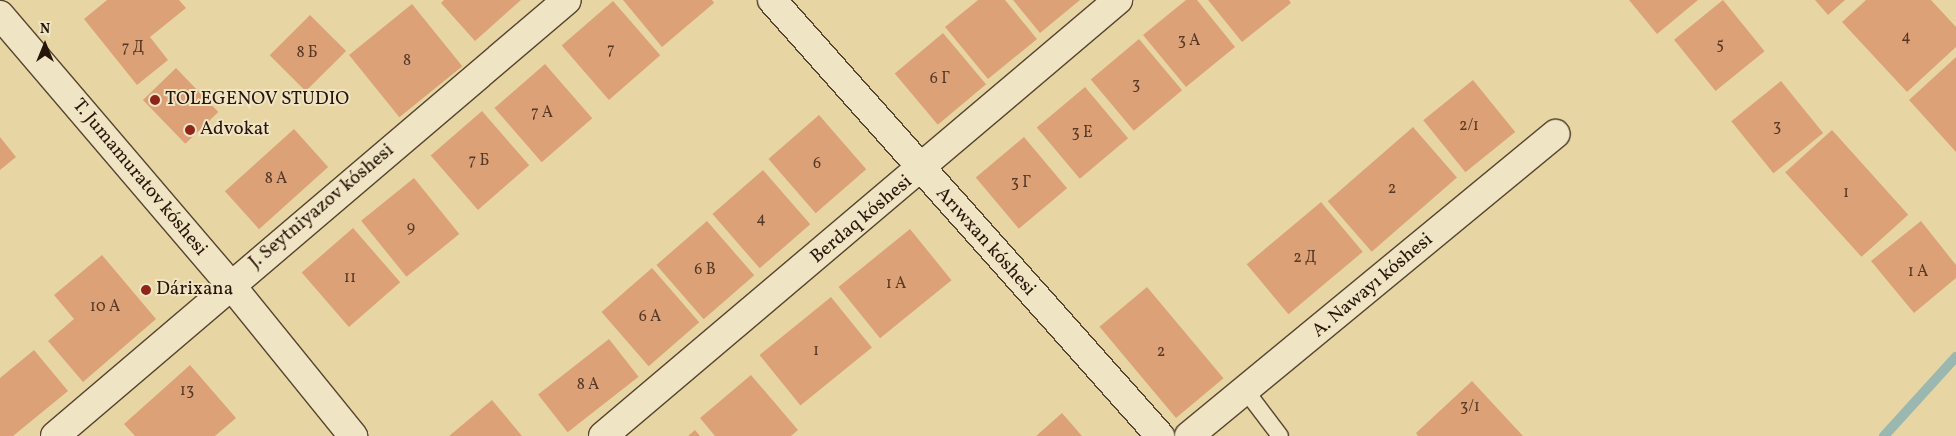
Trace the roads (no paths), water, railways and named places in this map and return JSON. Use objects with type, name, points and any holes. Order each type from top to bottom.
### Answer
[{"type":"street","name":"J. Seytniyazov kóshesi","points":[[55,436],[230,284],[567,0]]},
{"type":"street","name":"Arıwxan kóshesi","points":[[772,0],[920,170],[1160,436]]},
{"type":"street","name":"Berdaq kóshesi","points":[[603,436],[920,170],[1118,0]]},
{"type":"street","name":"T. Jumamuratov kóshesi","points":[[0,15],[230,284],[353,436]]},
{"type":"street","name":"A. Nawayı kóshesi","points":[[1189,436],[1246,392],[1556,134]]},
{"type":"lane","points":[[1246,392],[1280,436]]},
{"type":"waterway","points":[[1884,436],[1956,357]]},
{"type":"place","name":"TOLEGENOV STUDIO","points":[[155,100]]},
{"type":"place","name":"Advokat","points":[[190,130]]},
{"type":"place","name":"Dárixana","points":[[146,290]]}]
